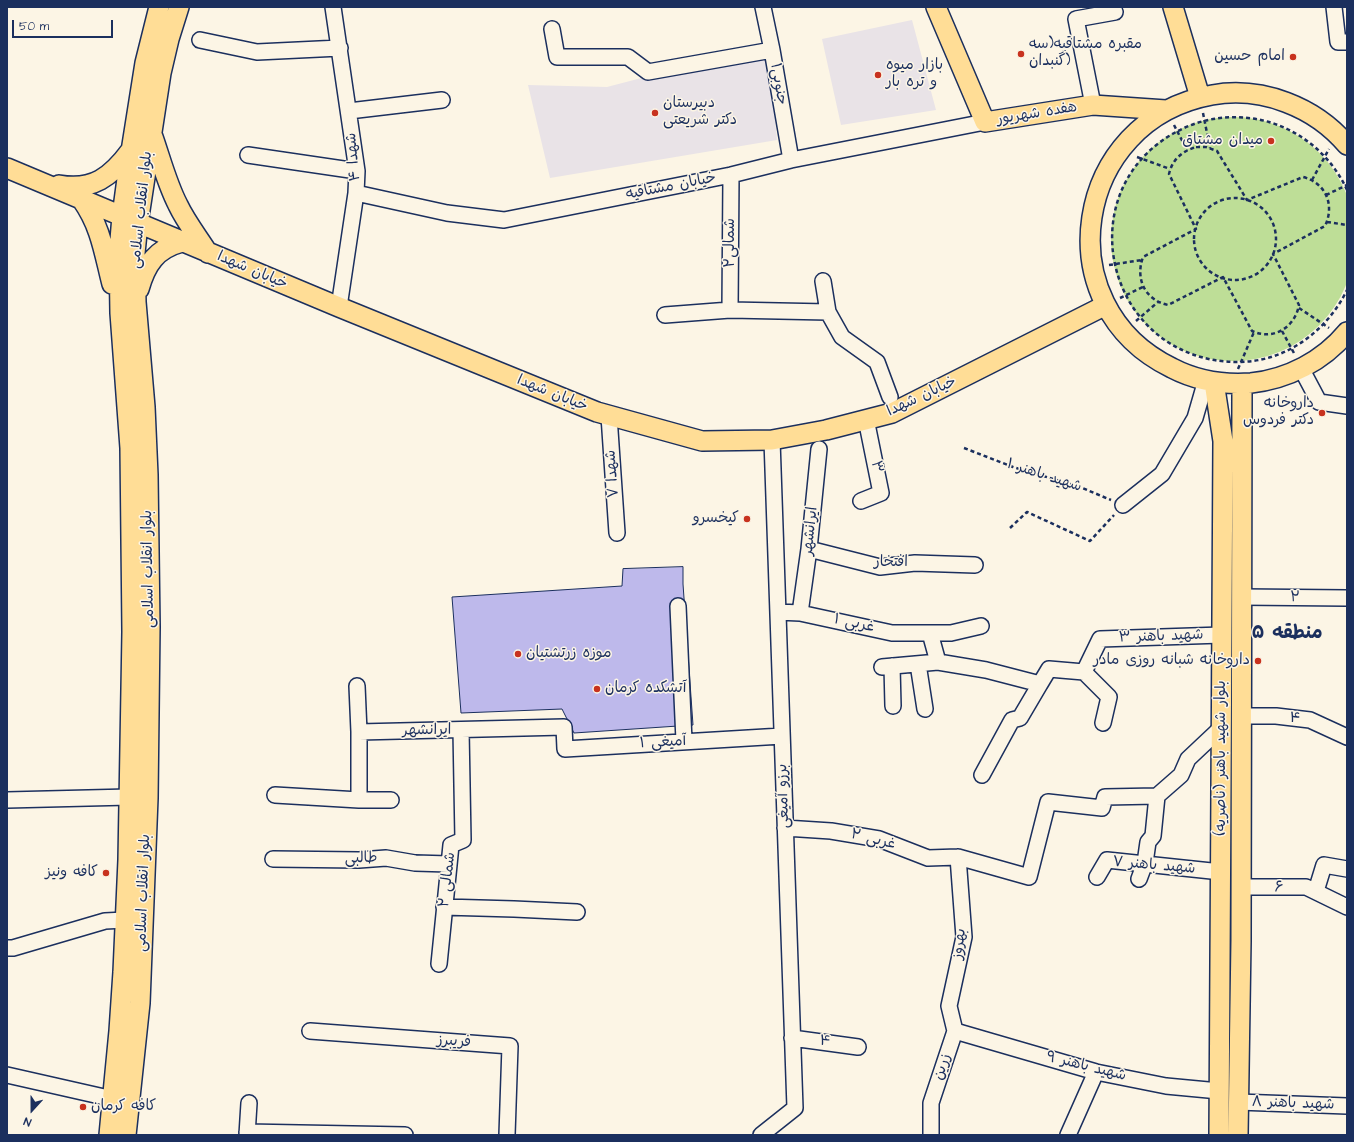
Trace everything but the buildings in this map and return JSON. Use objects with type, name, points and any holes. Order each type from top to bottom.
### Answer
[{"type":"main road","name":"بلوار انقلاب اسلامی","points":[[109,1135],[120,1017],[128,860],[132,570],[130,448],[136,302],[135,254],[130,220],[131,150],[145,63],[159,7]]},
{"type":"main road","name":"بلوار انقلاب اسلامی","points":[[126,1135],[140,1002],[148,798],[150,627],[149,527],[145,415],[120,316],[119,266],[152,133],[161,73],[169,39],[179,7]]},
{"type":"main road","name":"هفده شهریور","points":[[936,7],[985,122],[1093,105],[1166,110]]},
{"type":"main road","points":[[1174,7],[1200,97]]},
{"type":"main road","points":[[1344,140],[1308,112],[1292,104],[1274,98],[1256,94],[1237,93],[1200,97],[1183,102],[1166,110],[1145,124],[1127,140],[1109,165],[1101,181],[1094,203],[1090,233],[1090,250],[1098,287],[1106,306],[1123,330],[1144,351],[1164,365],[1180,372],[1223,382],[1272,379],[1301,368],[1323,355],[1345,335]]},
{"type":"main road","points":[[152,133],[165,173],[178,205],[191,228],[208,252]]},
{"type":"main road","points":[[36,180],[72,188],[86,186],[106,177],[131,150]]},
{"type":"main road","name":"خیابان شهدا","points":[[7,168],[182,242],[568,401],[609,416],[702,441],[772,440],[826,430],[892,413],[1106,306]]},
{"type":"main road","points":[[82,200],[92,213],[98,227],[120,316]]},
{"type":"main road","points":[[136,302],[141,282],[151,261],[161,251],[170,245],[182,242]]},
{"type":"main road","name":"بلوار شهید باهنر (ناصریه)","points":[[1223,382],[1242,597],[1240,716],[1241,940],[1238,1135]]},
{"type":"main road","name":"بلوار شهید باهنر (ناصریه)","points":[[1219,1135],[1223,382]]},
{"type":"main road","points":[[1220,940],[1241,940]]},
{"type":"street","name":"شهدا ۴","points":[[333,7],[357,171],[356,193],[340,307]]},
{"type":"street","name":"جنوبی۱","points":[[763,7],[791,160]]},
{"type":"street","points":[[1334,7],[1338,42],[1347,42]]},
{"type":"street","points":[[1093,105],[1076,19],[1115,12]]},
{"type":"street","points":[[552,29],[557,57],[628,57],[648,72],[772,50]]},
{"type":"street","points":[[200,40],[257,52],[340,48]]},
{"type":"street","points":[[349,111],[442,100]]},
{"type":"street","name":"خیابان مشتاقیه","points":[[356,193],[447,213],[504,220],[731,175],[791,160],[985,122]]},
{"type":"street","points":[[248,155],[357,171]]},
{"type":"street","name":"شمالی۲","points":[[730,310],[731,175]]},
{"type":"street","points":[[823,281],[828,312],[842,337],[877,362],[890,397]]},
{"type":"street","points":[[665,314],[730,310],[828,312]]},
{"type":"street","points":[[1301,368],[1319,402],[1347,406]]},
{"type":"street","points":[[1123,505],[1162,474],[1195,418],[1223,382]]},
{"type":"street","name":"شهدا ۷","points":[[609,416],[617,533]]},
{"type":"street","name":"۳","points":[[861,501],[881,493],[866,419]]},
{"type":"street","name":"برزو آمیغی","points":[[761,1135],[795,1108],[772,440]]},
{"type":"street","name":"ایرانشهر","points":[[800,613],[809,549],[819,450]]},
{"type":"street","name":"افتخار","points":[[809,549],[880,567],[915,563],[975,565]]},
{"type":"street","name":"۲","points":[[1242,597],[1347,598]]},
{"type":"street","points":[[678,606],[684,741]]},
{"type":"street","name":"۱ غربی","points":[[778,612],[800,613],[892,633],[951,633],[981,626]]},
{"type":"street","points":[[930,633],[938,662]]},
{"type":"street","name":"شهید باهنر ۳","points":[[1084,672],[1100,639],[1222,635]]},
{"type":"street","points":[[893,706],[887,667],[938,662],[986,670],[1040,684]]},
{"type":"street","points":[[918,664],[925,709]]},
{"type":"street","points":[[982,775],[1012,720],[1020,718],[1050,669],[1084,672],[1109,697],[1103,723]]},
{"type":"street","points":[[357,686],[359,800]]},
{"type":"street","name":"۴","points":[[1240,716],[1276,716],[1310,720],[1347,737]]},
{"type":"street","name":"ایرانشهر","points":[[359,732],[564,727]]},
{"type":"street","name":"آمیغی ۱","points":[[564,727],[564,749],[782,736]]},
{"type":"street","points":[[1139,879],[1145,863],[1148,842],[1153,836],[1157,796],[1181,776],[1188,759],[1222,727]]},
{"type":"street","name":"۲ شمالی","points":[[439,964],[451,846],[462,840],[461,730]]},
{"type":"street","points":[[275,795],[359,800],[390,800]]},
{"type":"street","name":"۲ غربی","points":[[785,828],[831,831],[879,839],[928,858],[958,857],[1029,877],[1048,802],[1102,808],[1105,797],[1157,796]]},
{"type":"street","points":[[7,800],[129,797]]},
{"type":"street","name":"بهروز","points":[[955,1031],[948,1006],[964,937],[958,857]]},
{"type":"street","name":"طالبی","points":[[273,859],[358,860],[386,858],[415,863],[449,864]]},
{"type":"street","name":"شهید باهنر ۷","points":[[1097,877],[1107,860],[1221,872]]},
{"type":"street","points":[[1316,892],[1324,865],[1347,869]]},
{"type":"street","name":"۶","points":[[1241,887],[1306,887],[1347,907]]},
{"type":"street","points":[[444,907],[514,908],[577,912]]},
{"type":"street","points":[[7,948],[13,948],[105,921],[125,920]]},
{"type":"street","name":"فریبرز","points":[[310,1031],[510,1046],[508,1135]]},
{"type":"street","name":"شهید باهنر ۹","points":[[955,1031],[1096,1072],[1166,1086],[1219,1092]]},
{"type":"street","name":"زرین","points":[[931,1135],[931,1103],[955,1031]]},
{"type":"street","name":"۴","points":[[792,1038],[858,1047]]},
{"type":"street","points":[[1068,1135],[1096,1072]]},
{"type":"street","points":[[7,1075],[113,1099]]},
{"type":"street","name":"شهید باهنر ۸","points":[[1238,1102],[1347,1106]]},
{"type":"street","points":[[249,1103],[247,1134],[405,1135]]},
{"type":"path","points":[[1200,97],[1210,148]]},
{"type":"path","points":[[1166,110],[1187,150]]},
{"type":"path","points":[[1347,190],[1346,185],[1325,156],[1303,138],[1290,130],[1263,120],[1248,118],[1234,117],[1205,121],[1177,131],[1153,148],[1142,159],[1126,182],[1116,208],[1112,236],[1117,275],[1126,296],[1140,317],[1160,337],[1185,351],[1212,360],[1241,362],[1267,358],[1291,348],[1308,338],[1324,324],[1334,313],[1347,290]]},
{"type":"path","points":[[1312,180],[1325,156],[1344,140]]},
{"type":"path","points":[[1196,229],[1169,174],[1170,169],[1177,158],[1187,150],[1196,147],[1210,148],[1217,151],[1247,200]]},
{"type":"path","points":[[1119,150],[1170,169]]},
{"type":"path","points":[[1247,200],[1303,177],[1312,180],[1322,188],[1326,195],[1330,209],[1325,226],[1273,254]]},
{"type":"path","points":[[1326,195],[1346,185]]},
{"type":"path","points":[[1238,198],[1247,200],[1256,204],[1270,217],[1276,235],[1276,245],[1269,262],[1249,277],[1236,279],[1223,277],[1208,269],[1198,255],[1195,238],[1196,229],[1204,212],[1211,206],[1220,201],[1229,199],[1238,198]]},
{"type":"path","points":[[1326,222],[1347,225]]},
{"type":"path","points":[[1093,268],[1142,260],[1143,258],[1196,229]]},
{"type":"path","points":[[1223,277],[1252,332],[1268,335],[1282,331],[1293,321],[1299,304],[1273,254]]},
{"type":"path","points":[[1142,260],[1140,273],[1143,287],[1148,294],[1158,302],[1168,305],[1223,277]]},
{"type":"path","points":[[1106,306],[1143,287]]},
{"type":"path","points":[[1123,330],[1158,302]]},
{"type":"path","points":[[1298,308],[1345,335]]},
{"type":"path","points":[[1282,331],[1301,368]]},
{"type":"path","points":[[1223,382],[1241,362],[1254,332]]},
{"type":"path","name":"شهید باهنر ۱","points":[[964,448],[1013,467],[1080,487],[1123,505]]},
{"type":"path","points":[[1010,528],[1027,512],[1090,541],[1123,505]]},
{"type":"shaded area","name":"بازار میوه و تره بار","points":[[912,20],[936,110],[841,125],[822,39]]},
{"type":"shaded area","name":"دبیرستان دکتر شریعتی","points":[[769,55],[777,140],[550,178],[528,85],[607,87],[649,76]]},
{"type":"green space","points":[[1233,117],[1257,120],[1280,127],[1301,138],[1319,153],[1334,171],[1345,192],[1352,215],[1355,239],[1352,263],[1345,286],[1334,307],[1319,325],[1301,340],[1280,351],[1257,358],[1233,361],[1209,358],[1186,351],[1165,340],[1147,325],[1132,307],[1121,286],[1114,263],[1111,239],[1114,215],[1121,192],[1132,171],[1147,153],[1165,138],[1186,127],[1209,120]]},
{"type":"place","name":"مقبره مشتاقیه(سه گنبدان)","points":[[1021,54]]},
{"type":"place","name":"امام حسین","points":[[1293,57]]},
{"type":"place","name":"بازار میوه و تره بار","points":[[878,75]]},
{"type":"place","name":"دبیرستان دکتر شریعتی","points":[[655,113]]},
{"type":"place","name":"ميدان مشتاق","points":[[1271,141]]},
{"type":"place","name":"داروخانه دکتر فردوس","points":[[1322,413]]},
{"type":"place","name":"کیخسرو","points":[[747,519]]},
{"type":"place","name":"موزه زرتشتیان","points":[[518,654]]},
{"type":"place","name":"داروخانه شبانه روزی مادر","points":[[1258,661]]},
{"type":"place","name":"آتشکده کرمان","points":[[597,689]]},
{"type":"place","name":"کافه ونیز","points":[[106,873]]},
{"type":"place","name":"کافه کرمان","points":[[83,1107]]},
{"type":"district","name":"منطقه ۵","points":[[1287,634]]}]
